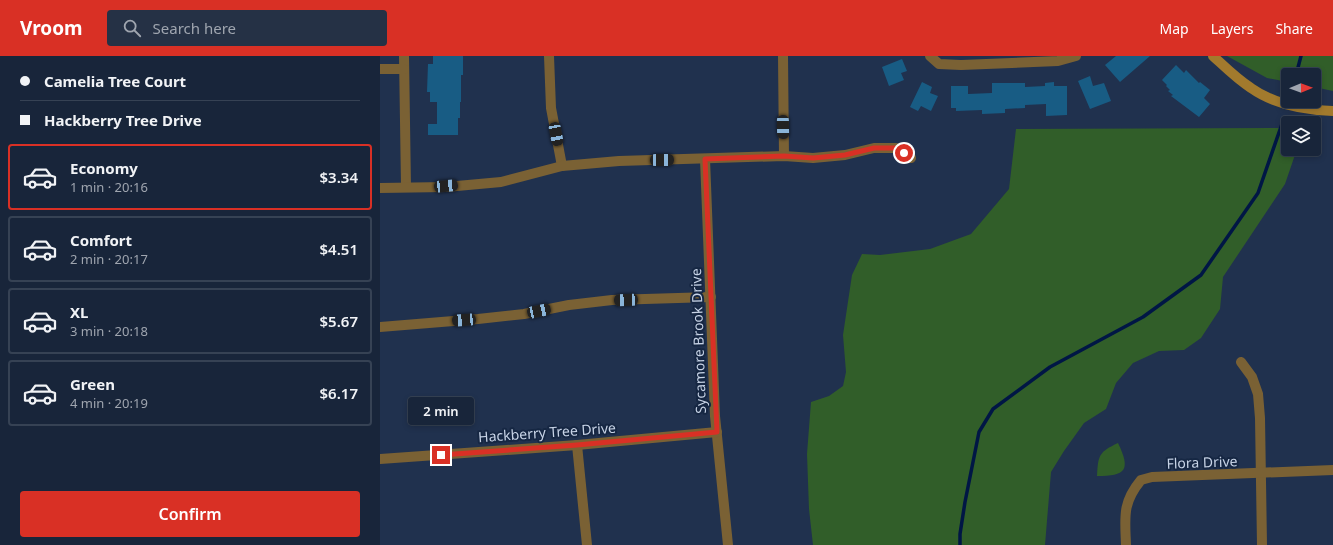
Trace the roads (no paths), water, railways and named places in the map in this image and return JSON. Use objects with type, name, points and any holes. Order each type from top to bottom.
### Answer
[{"type":"street","points":[[404,56],[406,187]]},
{"type":"street","points":[[549,56],[551,108],[562,166]]},
{"type":"street","points":[[783,56],[784,156]]},
{"type":"street","points":[[930,56],[939,64],[961,65],[1058,61],[1076,56]]},
{"type":"street","points":[[1213,56],[1252,89],[1272,100],[1303,108],[1333,111]]},
{"type":"street","points":[[380,69],[404,69]]},
{"type":"street","points":[[380,188],[446,186],[500,182],[562,166],[619,161],[784,156],[813,158],[845,155],[874,148],[896,148],[911,158]]},
{"type":"street","name":"Sycamore Brook Drive","points":[[705,159],[717,432],[728,545]]},
{"type":"street","points":[[380,327],[524,314],[569,305],[612,300],[711,297]]},
{"type":"street","points":[[1241,362],[1252,377],[1258,394],[1262,545]]},
{"type":"street","name":"Hackberry Tree Drive","points":[[380,459],[577,445],[717,432]]},
{"type":"street","points":[[577,445],[587,545]]},
{"type":"street","name":"Flora Drive","points":[[1126,545],[1125,511],[1128,498],[1141,480],[1152,477],[1261,474],[1333,470]]},
{"type":"waterway","points":[[1298,68],[1301,56]]},
{"type":"waterway","points":[[960,545],[960,534],[965,502],[979,432],[993,409],[1050,367],[1143,317],[1201,275],[1258,193],[1281,127]]}]
